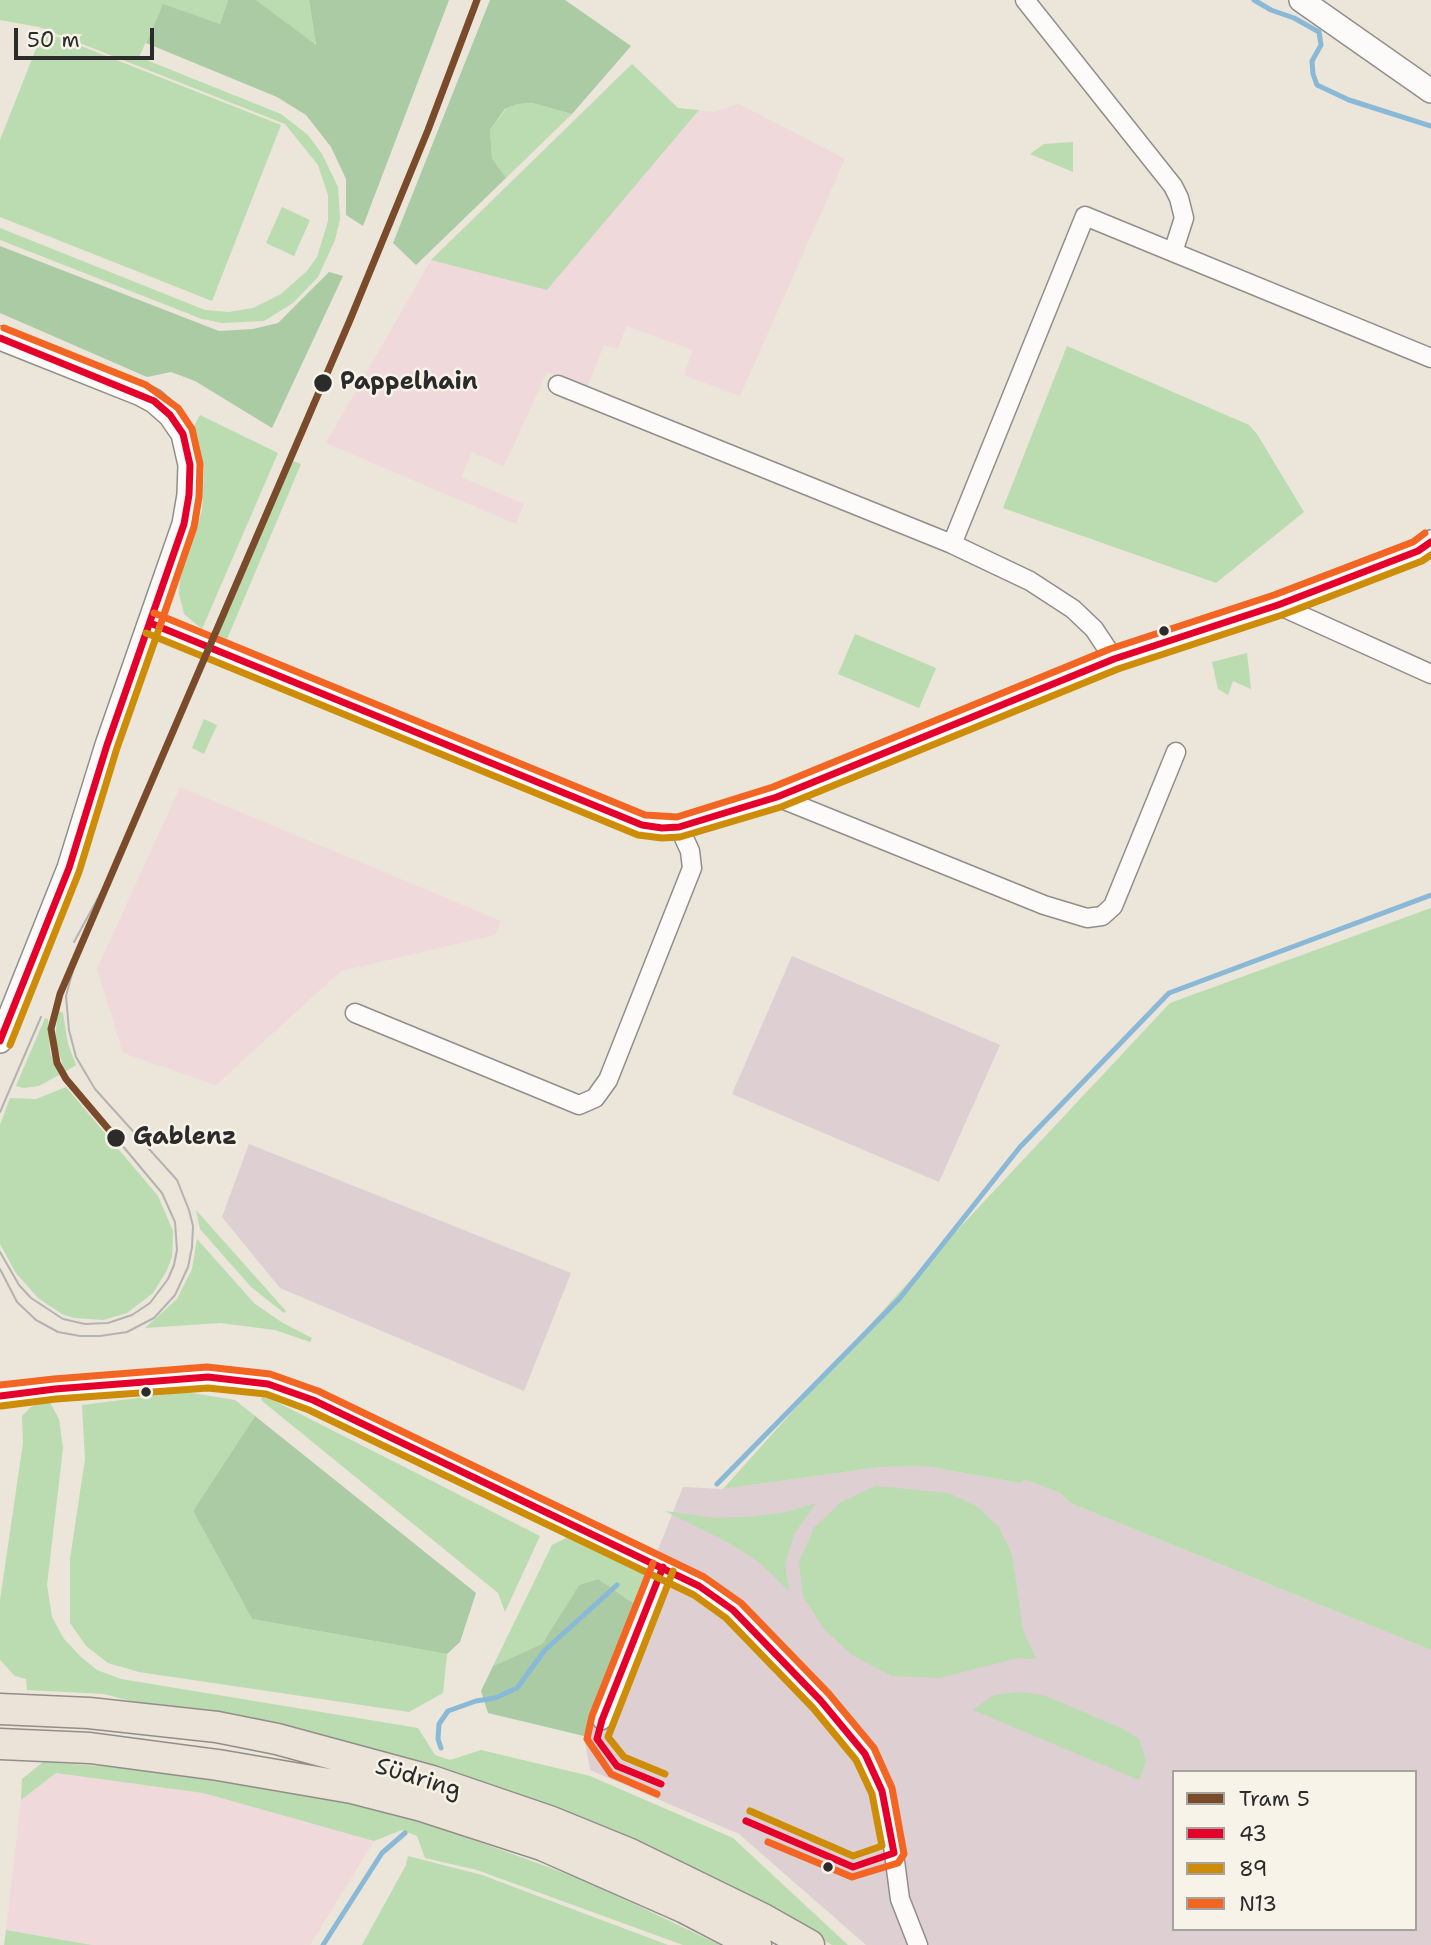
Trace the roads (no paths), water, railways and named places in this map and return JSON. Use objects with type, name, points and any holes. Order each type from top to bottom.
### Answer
[{"type":"main road","name":"Südring","points":[[0,1709],[89,1713],[217,1727],[301,1745],[432,1781],[549,1821],[630,1853],[810,1945]]},
{"type":"main road","name":"Südring","points":[[0,1744],[116,1752],[218,1765],[352,1788],[542,1845],[685,1908],[756,1945]]},
{"type":"street","points":[[1025,0],[1134,135],[1180,198],[1184,218],[1173,252]]},
{"type":"street","points":[[1301,0],[1431,91]]},
{"type":"street","points":[[952,544],[1085,216],[1431,358]]},
{"type":"street","points":[[0,338],[141,394],[170,415],[183,434],[190,465],[184,524],[107,745],[69,868],[0,1041]]},
{"type":"street","points":[[558,385],[952,544],[1030,581],[1073,610],[1094,629],[1114,659]]},
{"type":"street","points":[[150,623],[642,825],[679,827],[777,797],[1114,659],[1278,606],[1418,551],[1431,542]]},
{"type":"street","points":[[1278,606],[1431,674]]},
{"type":"street","points":[[777,797],[1044,905],[1087,918],[1102,916],[1113,906],[1176,752]]},
{"type":"street","points":[[355,1013],[579,1105],[596,1098],[607,1080],[692,868],[691,851],[679,827]]},
{"type":"street","points":[[0,1396],[129,1382],[208,1377],[268,1384],[313,1400],[699,1586],[733,1610],[821,1701],[865,1754],[882,1791],[900,1899],[918,1945]]},
{"type":"street","points":[[602,1720],[663,1567]]},
{"type":"waterway","points":[[1254,0],[1319,32],[1321,45],[1312,61],[1317,85],[1349,100],[1431,126]]},
{"type":"waterway","points":[[717,1484],[900,1298],[1020,1147],[1169,993],[1431,895]]},
{"type":"waterway","points":[[441,1748],[438,1739],[439,1724],[448,1711],[476,1701],[495,1698],[517,1688],[545,1650],[617,1585]]},
{"type":"waterway","points":[[323,1945],[382,1853],[405,1833]]},
{"type":"tram line","name":"5","points":[[116,1138],[66,1079],[57,1063],[51,1029],[60,994],[350,320],[428,130],[477,0]]},
{"type":"tram line","points":[[74,942],[117,863]]},
{"type":"tram line","points":[[0,1269],[17,1302],[36,1320],[58,1332],[100,1336],[127,1332],[154,1318],[175,1295],[188,1267],[193,1226],[177,1180],[95,1089],[76,1057],[69,1030],[66,996],[78,952]]},
{"type":"tram line","points":[[0,1112],[41,1017]]},
{"type":"tram line","points":[[0,1252],[19,1285],[31,1298],[63,1319],[85,1324],[108,1323],[132,1315],[150,1303],[168,1279],[174,1265],[177,1250],[175,1222],[162,1193],[116,1138]]},
{"type":"place","name":"Pappelhain","points":[[323,383]]},
{"type":"place","name":"Gablenz","points":[[116,1138]]}]
